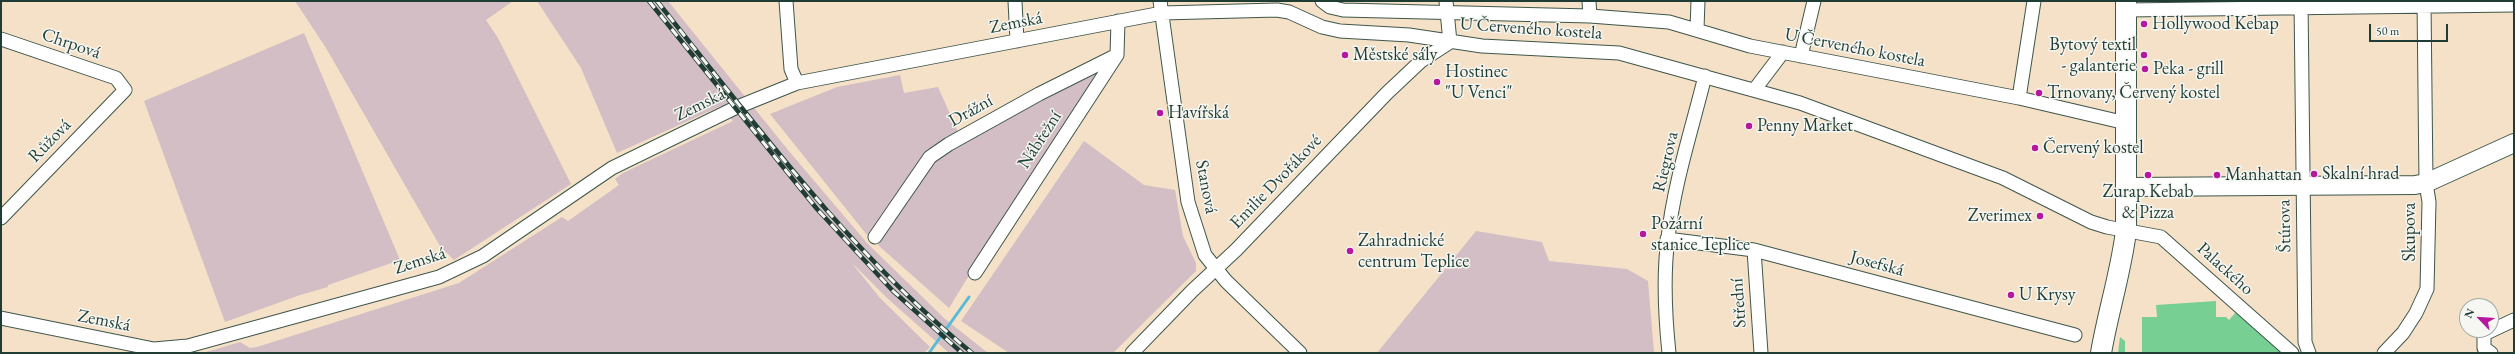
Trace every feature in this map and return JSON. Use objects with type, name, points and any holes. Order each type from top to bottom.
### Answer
[{"type":"main road","points":[[2101,353],[2122,258],[2126,231],[2126,6]]},
{"type":"street","points":[[786,1],[790,69],[797,83]]},
{"type":"street","points":[[1015,1],[1017,41]]},
{"type":"street","points":[[1322,1],[1330,7],[1343,10],[1447,7]]},
{"type":"street","points":[[1589,1],[1590,16]]},
{"type":"street","points":[[1697,29],[1698,1]]},
{"type":"street","points":[[1801,56],[1814,1]]},
{"type":"street","points":[[2019,98],[2034,1]]},
{"type":"street","points":[[2126,6],[2424,4],[2514,5]]},
{"type":"street","name":"Skupova","points":[[2392,350],[2416,313],[2427,289],[2429,202],[2426,183],[2424,4]]},
{"type":"street","name":"Štúrova","points":[[2301,5],[2305,342],[2309,353]]},
{"type":"street","name":"Zemská","points":[[1,318],[154,349],[188,346],[439,277],[483,256],[612,168],[735,108],[797,83],[1118,21],[1161,7],[1284,10],[1334,30],[1409,35],[1450,42]]},
{"type":"street","name":"Stanová","points":[[1161,7],[1188,202],[1200,243],[1215,269],[1300,353]]},
{"type":"street","name":"U Červeného kostela","points":[[2126,123],[2019,98],[1738,43],[1697,29],[1664,21],[1447,7],[1450,42],[1482,46],[1620,53],[1705,76],[1800,103],[1995,175],[2091,222],[2126,231]]},
{"type":"street","points":[[1117,54],[1118,21]]},
{"type":"street","name":"Chrpová","points":[[1,39],[116,78],[125,90]]},
{"type":"street","name":"Emilie Dvořákové","points":[[1132,353],[1215,269],[1236,250],[1387,93],[1421,61],[1450,42]]},
{"type":"street","points":[[1755,90],[1783,52]]},
{"type":"street","name":"Drážní","points":[[875,237],[930,157],[949,144],[1039,94],[1117,54]]},
{"type":"street","name":"Nábřežní","points":[[975,273],[1117,54]]},
{"type":"street","name":"Riegrova","points":[[1669,353],[1665,319],[1667,239],[1681,171],[1705,76]]},
{"type":"street","name":"Růžová","points":[[1,218],[125,90]]},
{"type":"street","points":[[2127,187],[2405,186],[2426,183],[2514,143]]},
{"type":"street","name":"Palackého","points":[[2126,231],[2161,237],[2292,353]]},
{"type":"street","name":"Josefská","points":[[1667,239],[1754,250],[2075,335]]},
{"type":"street","name":"Střední","points":[[1754,250],[1761,353]]},
{"type":"street","points":[[2491,353],[2484,348],[2484,334],[2510,322]]},
{"type":"shaded area","points":[[295,1],[513,1],[486,20],[498,38],[571,184],[454,260],[440,246],[326,48]]},
{"type":"shaded area","points":[[537,1],[668,1],[788,150],[867,243],[945,319],[988,353],[949,353],[887,298],[851,262],[880,298],[930,347],[924,353],[203,353],[240,342],[250,348],[257,347],[459,283],[562,217],[568,221],[619,185],[615,179],[623,173],[733,121],[721,106],[617,153],[581,68]]},
{"type":"shaded area","points":[[304,33],[400,260],[328,285],[328,287],[300,295],[225,322],[144,101]]},
{"type":"shaded area","points":[[1095,74],[1096,75],[1030,176],[949,308],[878,245],[935,162],[988,128]]},
{"type":"shaded area","points":[[900,75],[904,93],[938,87],[958,132],[926,150],[867,235],[770,114],[837,87]]},
{"type":"shaded area","points":[[1084,141],[1144,185],[1175,190],[1183,236],[1196,263],[1196,271],[1113,353],[1009,353],[961,321]]},
{"type":"shaded area","points":[[1476,231],[1542,242],[1549,261],[1627,269],[1648,281],[1654,353],[1377,353]]},
{"type":"green space","points":[[2216,301],[2216,317],[2226,317],[2229,320],[2238,310],[2283,353],[2142,353],[2142,317],[2157,317],[2156,305]]},
{"type":"green space","points":[[2120,337],[2125,341],[2125,353],[2118,353]]},
{"type":"waterway","points":[[929,353],[969,297]]},
{"type":"railway","points":[[649,1],[817,209],[893,291],[962,353]]},
{"type":"railway","points":[[657,1],[730,94],[806,186],[845,230],[885,273],[927,314],[972,353]]},
{"type":"place","name":"Hollywood Kebap","points":[[2144,24]]},
{"type":"place","name":"Městské sály","points":[[1345,55]]},
{"type":"place","name":"Bytový textil - galanterie","points":[[2144,55]]},
{"type":"place","name":"Peka - grill","points":[[2145,69]]},
{"type":"place","name":"Hostinec \"U Venci\"","points":[[1437,82]]},
{"type":"place","name":"Trnovany, Červený kostel","points":[[2039,93]]},
{"type":"place","name":"Havířská","points":[[1160,113]]},
{"type":"place","name":"Penny Market","points":[[1749,126]]},
{"type":"place","name":"Červený kostel","points":[[2035,148]]},
{"type":"place","name":"Skalní hrad","points":[[2314,174]]},
{"type":"place","name":"Zurap Kebab & Pizza","points":[[2148,175]]},
{"type":"place","name":"Manhattan","points":[[2217,175]]},
{"type":"place","name":"Zverimex","points":[[2040,216]]},
{"type":"place","name":"Požární stanice Teplice","points":[[1643,234]]},
{"type":"place","name":"Zahradnické centrum Teplice","points":[[1350,251]]},
{"type":"place","name":"U Krysy","points":[[2011,295]]}]
